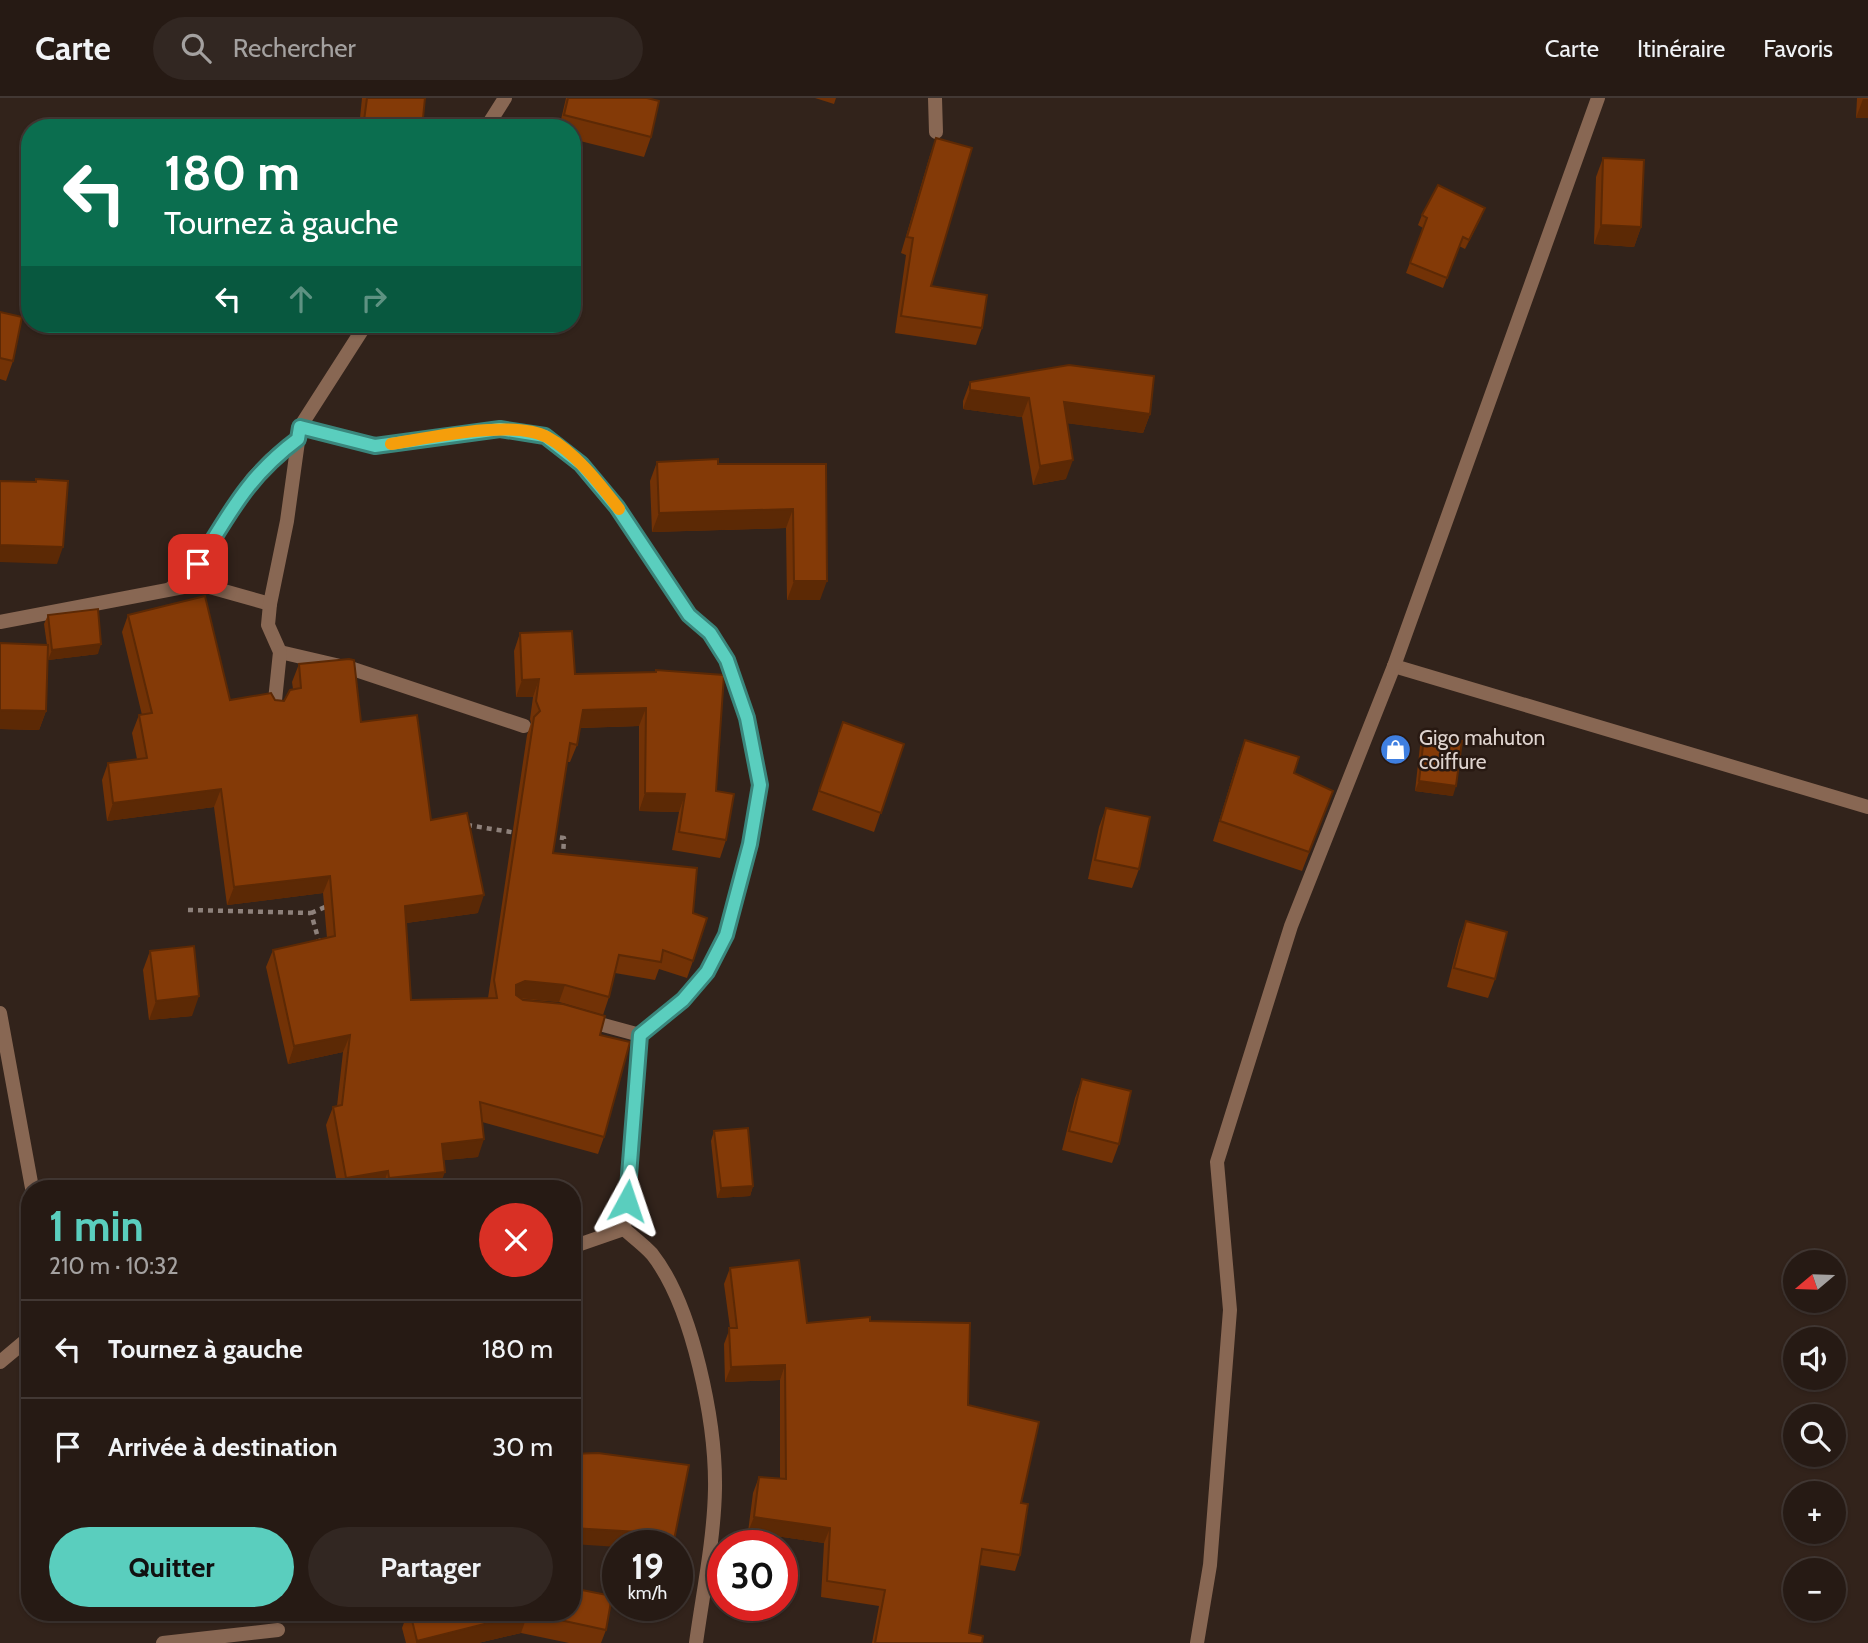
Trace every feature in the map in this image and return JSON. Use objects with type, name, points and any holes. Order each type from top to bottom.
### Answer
[{"type":"street","points":[[492,119],[505,98]]},
{"type":"street","points":[[935,98],[936,132]]},
{"type":"street","points":[[1197,1643],[1210,1565],[1230,1310],[1217,1162],[1291,926],[1394,666],[1598,98]]},
{"type":"street","points":[[169,590],[198,564],[252,479],[299,433],[360,333]]},
{"type":"street","points":[[299,433],[375,446],[500,429],[545,436],[581,464],[617,507],[689,615],[710,633],[727,660],[747,718],[760,785],[750,844],[726,935],[707,972],[683,1000],[640,1035],[624,1229]]},
{"type":"street","points":[[274,710],[279,652],[268,625],[287,521],[299,433]]},
{"type":"street","points":[[0,622],[199,584],[270,604]]},
{"type":"street","points":[[279,652],[354,669],[524,726]]},
{"type":"street","points":[[1394,666],[1868,807]]},
{"type":"street","points":[[0,1013],[31,1180]]},
{"type":"street","points":[[570,1016],[640,1035]]},
{"type":"street","points":[[581,1244],[624,1229]]},
{"type":"street","points":[[624,1229],[651,1253],[668,1279],[694,1349],[707,1403],[715,1488],[696,1643]]},
{"type":"street","points":[[0,1362],[21,1344]]},
{"type":"street","points":[[163,1643],[278,1630]]},
{"type":"path","points":[[464,824],[527,834]]},
{"type":"path","points":[[539,835],[564,838],[563,864]]},
{"type":"path","points":[[188,910],[311,913],[338,902]]},
{"type":"path","points":[[311,913],[322,952]]},
{"type":"building","points":[[367,98],[425,98],[423,119],[364,119]]},
{"type":"building","points":[[568,98],[647,98],[659,101],[651,137],[564,115]]},
{"type":"building","points":[[936,138],[972,148],[931,286],[987,295],[982,328],[901,316],[913,238],[907,237]]},
{"type":"building","points":[[1603,158],[1644,160],[1641,227],[1601,225]]},
{"type":"building","points":[[1438,185],[1485,208],[1469,240],[1463,237],[1447,278],[1410,263],[1427,218],[1422,215]]},
{"type":"building","points":[[0,312],[21,317],[13,361],[0,358]]},
{"type":"building","points":[[1069,365],[1154,376],[1150,414],[1064,402],[1073,460],[1040,466],[1029,398],[970,390],[970,382]]},
{"type":"building","points":[[718,459],[718,464],[826,464],[827,581],[794,581],[793,509],[659,513],[657,462]]},
{"type":"building","points":[[36,479],[68,481],[63,547],[0,545],[0,481],[36,482]]},
{"type":"building","points":[[205,596],[230,700],[271,693],[275,700],[284,701],[290,690],[301,688],[299,664],[354,660],[361,722],[417,715],[431,820],[467,813],[484,895],[405,906],[411,1000],[497,998],[494,980],[534,717],[540,711],[536,701],[539,679],[522,680],[520,633],[572,631],[575,674],[656,670],[724,675],[716,791],[734,794],[726,840],[679,832],[685,794],[645,793],[646,708],[583,710],[577,745],[570,743],[553,853],[697,868],[693,913],[707,918],[693,961],[663,950],[661,962],[619,955],[609,997],[565,985],[525,981],[516,985],[516,995],[523,1000],[563,1004],[605,1016],[600,1035],[630,1042],[604,1137],[480,1102],[484,1139],[442,1144],[445,1172],[389,1178],[388,1171],[346,1178],[333,1107],[342,1105],[350,1035],[294,1046],[273,950],[335,936],[330,876],[234,887],[221,789],[113,803],[108,763],[147,758],[139,715],[152,713],[128,615]]},
{"type":"building","points":[[98,609],[101,644],[52,650],[48,615]]},
{"type":"building","points":[[0,643],[48,645],[46,711],[0,710]]},
{"type":"building","points":[[843,722],[904,744],[881,813],[819,791]]},
{"type":"building","points":[[1424,737],[1462,741],[1456,786],[1419,781]]},
{"type":"building","points":[[1245,740],[1299,757],[1294,773],[1333,791],[1309,852],[1220,821]]},
{"type":"building","points":[[1106,808],[1150,817],[1139,869],[1095,860]]},
{"type":"building","points":[[1466,921],[1507,932],[1495,979],[1454,968]]},
{"type":"building","points":[[194,946],[199,996],[156,1001],[150,951]]},
{"type":"building","points":[[1082,1079],[1131,1091],[1119,1144],[1069,1131]]},
{"type":"building","points":[[748,1128],[753,1186],[721,1188],[714,1131]]},
{"type":"building","points":[[799,1260],[807,1323],[870,1317],[870,1321],[970,1323],[968,1405],[1039,1422],[1021,1503],[1028,1504],[1020,1555],[982,1549],[969,1633],[983,1636],[982,1643],[875,1643],[885,1590],[827,1581],[830,1528],[754,1517],[759,1477],[786,1479],[785,1365],[731,1367],[729,1328],[737,1328],[730,1268]]},
{"type":"building","points":[[598,1453],[689,1465],[676,1530],[581,1529],[581,1454]]},
{"type":"building","points":[[581,1590],[602,1594],[602,1621],[608,1621],[606,1630],[565,1621],[581,1621]]},
{"type":"building","points":[[412,1621],[496,1621],[417,1641]]},
{"type":"slow traffic","points":[[391,444],[500,429],[545,436],[581,464],[619,509]]},
{"type":"place","name":"Gigo mahuton coiffure","points":[[1396,750]]},
{"type":"route","points":[[198,564],[252,479],[271,459],[298,439],[300,427],[326,436],[375,446],[500,429],[545,436],[581,464],[617,507],[667,578],[689,615],[710,633],[727,660],[747,718],[760,785],[750,844],[726,935],[707,972],[683,1000],[640,1035],[627,1201]]}]
